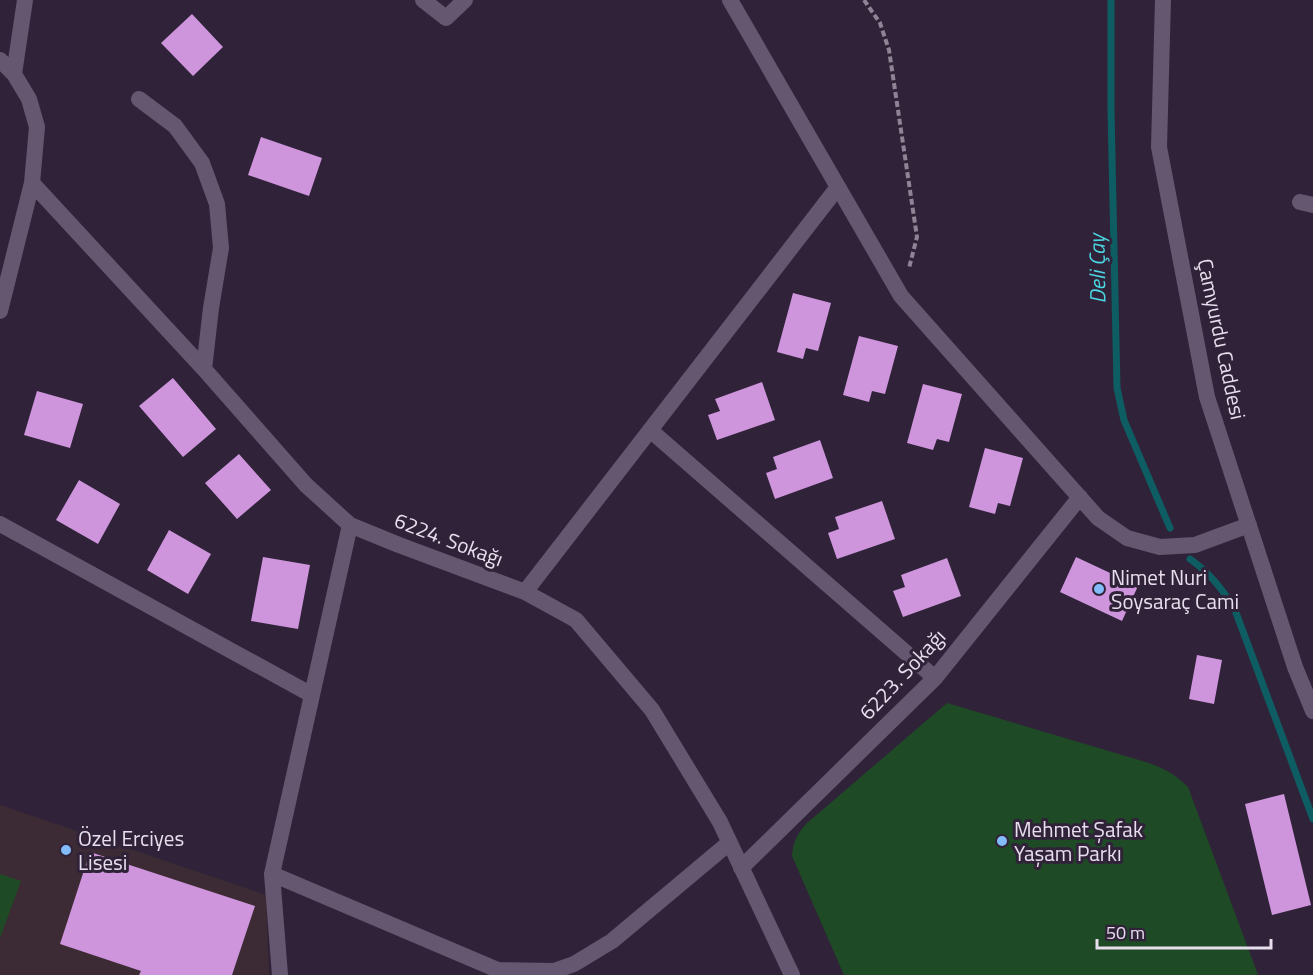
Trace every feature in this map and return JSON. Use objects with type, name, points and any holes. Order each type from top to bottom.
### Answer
[{"type":"street","points":[[14,74],[25,0]]},
{"type":"street","points":[[423,0],[446,18],[465,0]]},
{"type":"street","points":[[730,0],[901,296],[1098,518],[1127,538],[1160,547],[1195,545],[1249,525]]},
{"type":"street","name":"Çamyurdu Caddesi","points":[[1163,0],[1160,147],[1208,397],[1295,667],[1313,711]]},
{"type":"street","points":[[0,60],[14,74],[29,99],[37,127],[32,183],[0,311]]},
{"type":"street","points":[[139,99],[175,126],[202,163],[217,204],[221,248],[210,308],[204,369]]},
{"type":"street","name":"6224. Sokağı","points":[[32,183],[204,369],[306,484],[350,525],[525,591],[576,620],[652,710],[720,822],[792,975]]},
{"type":"street","points":[[525,591],[838,187]]},
{"type":"street","points":[[650,429],[935,678]]},
{"type":"street","name":"6223. Sokağı","points":[[741,868],[935,678],[1080,497]]},
{"type":"street","points":[[0,524],[312,695]]},
{"type":"street","points":[[280,975],[272,874],[350,525]]},
{"type":"street","points":[[272,874],[498,970],[554,971],[574,964],[612,941],[729,843]]},
{"type":"path","points":[[864,0],[880,23],[889,50],[917,237],[901,296]]},
{"type":"shaded area","name":"Özel Erciyes Lisesi","points":[[0,805],[266,895],[269,975],[0,975]]},
{"type":"green space","name":"Mehmet Şafak Yaşam Parkı","points":[[947,703],[1149,763],[1184,783],[1188,787],[1258,975],[844,975],[792,856],[794,843],[806,824]]},
{"type":"green space","points":[[0,874],[21,881],[0,938]]},
{"type":"building","points":[[192,14],[223,47],[193,76],[161,43]]},
{"type":"building","points":[[261,137],[322,158],[309,196],[248,175]]},
{"type":"building","points":[[793,293],[831,303],[818,351],[806,348],[803,359],[777,352]]},
{"type":"building","points":[[859,336],[898,346],[885,394],[872,391],[869,402],[843,395]]},
{"type":"building","points":[[173,378],[216,429],[183,457],[139,406]]},
{"type":"building","points":[[762,382],[775,420],[717,440],[708,415],[720,411],[715,399]]},
{"type":"building","points":[[923,384],[962,394],[949,442],[937,439],[933,450],[907,443]]},
{"type":"building","points":[[37,391],[83,404],[70,448],[24,435]]},
{"type":"building","points":[[820,440],[833,478],[775,499],[766,473],[777,469],[773,457]]},
{"type":"building","points":[[985,448],[1023,458],[1010,506],[998,503],[995,514],[969,507]]},
{"type":"building","points":[[239,454],[271,490],[237,519],[205,483]]},
{"type":"building","points":[[79,480],[120,504],[98,544],[56,520]]},
{"type":"building","points":[[882,501],[895,539],[837,559],[828,533],[839,529],[835,517]]},
{"type":"building","points":[[169,530],[211,554],[188,594],[147,570]]},
{"type":"building","points":[[263,557],[310,565],[298,629],[251,621]]},
{"type":"building","name":"Nimet Nuri Soysaraç Cami","points":[[1076,557],[1138,586],[1122,621],[1060,592]]},
{"type":"building","points":[[947,558],[961,596],[903,617],[893,591],[905,587],[901,575]]},
{"type":"building","points":[[1197,655],[1222,660],[1214,704],[1189,699]]},
{"type":"building","points":[[1284,794],[1311,905],[1272,915],[1245,804]]},
{"type":"building","points":[[90,852],[255,906],[232,975],[139,975],[141,971],[60,944]]},
{"type":"waterway","name":"Deli Çay","points":[[1111,0],[1117,388],[1124,420],[1170,528]]},
{"type":"waterway","name":"Deli Çay","points":[[1190,559],[1216,582],[1235,610],[1313,819]]},
{"type":"place","name":"Nimet Nuri Soysaraç Cami","points":[[1099,589]]},
{"type":"place","name":"Mehmet Şafak Yaşam Parkı","points":[[1002,841]]},
{"type":"place","name":"Özel Erciyes Lisesi","points":[[66,850]]}]
